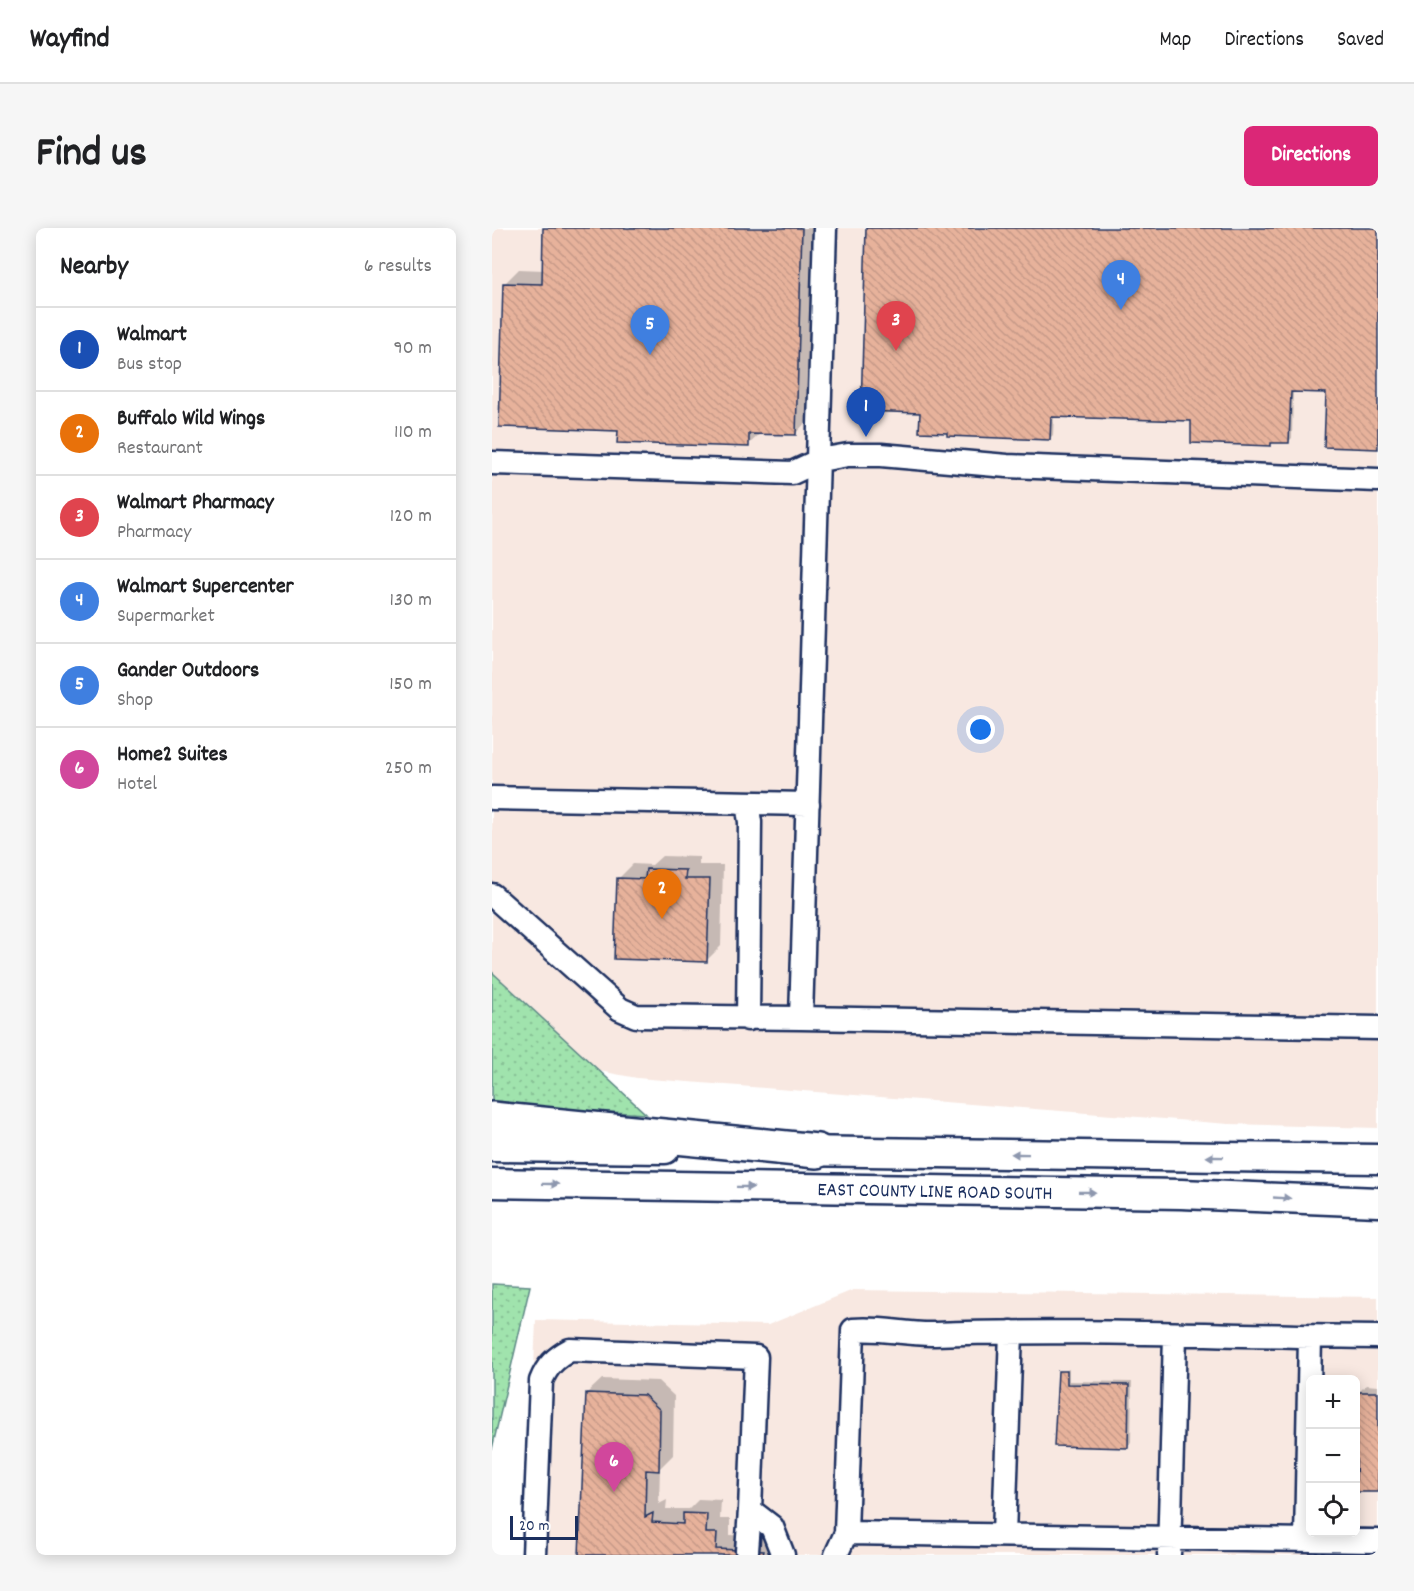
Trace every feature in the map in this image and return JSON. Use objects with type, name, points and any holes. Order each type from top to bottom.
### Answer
[{"type":"highway","points":[[492,1119],[817,1151]]},
{"type":"main road","name":"EAST COUNTY LINE ROAD SOUTH","points":[[492,1147],[1378,1159]]},
{"type":"main road","name":"EAST COUNTY LINE ROAD SOUTH","points":[[492,1183],[1181,1194],[1378,1202]]},
{"type":"lane","points":[[801,1018],[820,460],[825,228]]},
{"type":"lane","points":[[492,463],[792,473],[820,460],[848,455],[1006,466],[1378,480]]},
{"type":"lane","points":[[492,798],[808,804]]},
{"type":"lane","points":[[747,803],[750,822],[748,1019]]},
{"type":"lane","points":[[492,895],[620,1009],[636,1016],[1378,1028]]},
{"type":"lane","points":[[836,1555],[846,1533],[853,1330],[876,1327],[920,1335],[1011,1332],[1378,1337]]},
{"type":"lane","points":[[1011,1332],[1011,1542]]},
{"type":"lane","points":[[1169,1546],[1175,1335]]},
{"type":"lane","points":[[1306,1540],[1310,1336]]},
{"type":"lane","points":[[534,1555],[541,1381],[546,1368],[557,1357],[570,1350],[756,1357],[747,1551]]},
{"type":"lane","points":[[750,1510],[772,1527],[783,1555]]},
{"type":"lane","points":[[846,1533],[1011,1542],[1226,1547],[1306,1540],[1378,1541]]},
{"type":"shaded area","points":[[492,228],[1378,228],[1378,1128],[1229,1124],[637,1078],[492,1051]]},
{"type":"shaded area","points":[[853,1290],[1378,1297],[1378,1555],[526,1555],[536,1320],[768,1325]]},
{"type":"green space","points":[[492,972],[646,1114],[540,1108],[492,1101]]},
{"type":"green space","points":[[492,1284],[530,1286],[492,1449]]},
{"type":"building","points":[[543,228],[802,228],[796,435],[749,434],[749,447],[617,443],[618,431],[499,427],[503,283],[542,284]]},
{"type":"building","points":[[866,228],[1378,228],[1378,449],[1324,447],[1326,393],[1291,392],[1289,443],[1271,443],[1271,446],[1191,443],[1191,421],[1051,417],[1050,440],[947,436],[947,433],[919,432],[920,413],[861,411]]},
{"type":"building","points":[[646,869],[686,870],[685,879],[710,879],[707,962],[614,959],[617,878],[645,879]]},
{"type":"building","points":[[1058,1371],[1067,1371],[1067,1384],[1129,1385],[1128,1448],[1054,1446]]},
{"type":"building","points":[[1360,1392],[1378,1392],[1378,1492],[1360,1492]]},
{"type":"building","points":[[586,1393],[644,1395],[660,1410],[659,1471],[646,1470],[645,1517],[653,1513],[652,1522],[683,1524],[683,1513],[707,1514],[706,1533],[717,1533],[716,1549],[764,1551],[763,1555],[579,1555]]},
{"type":"place","name":"Walmart Supercenter","points":[[1121,310]]},
{"type":"place","name":"Walmart Pharmacy","points":[[896,351]]},
{"type":"place","name":"Gander Outdoors","points":[[650,355]]},
{"type":"place","name":"Walmart","points":[[866,437]]},
{"type":"place","name":"Buffalo Wild Wings","points":[[662,919]]},
{"type":"place","name":"Home2 Suites","points":[[614,1492]]}]
